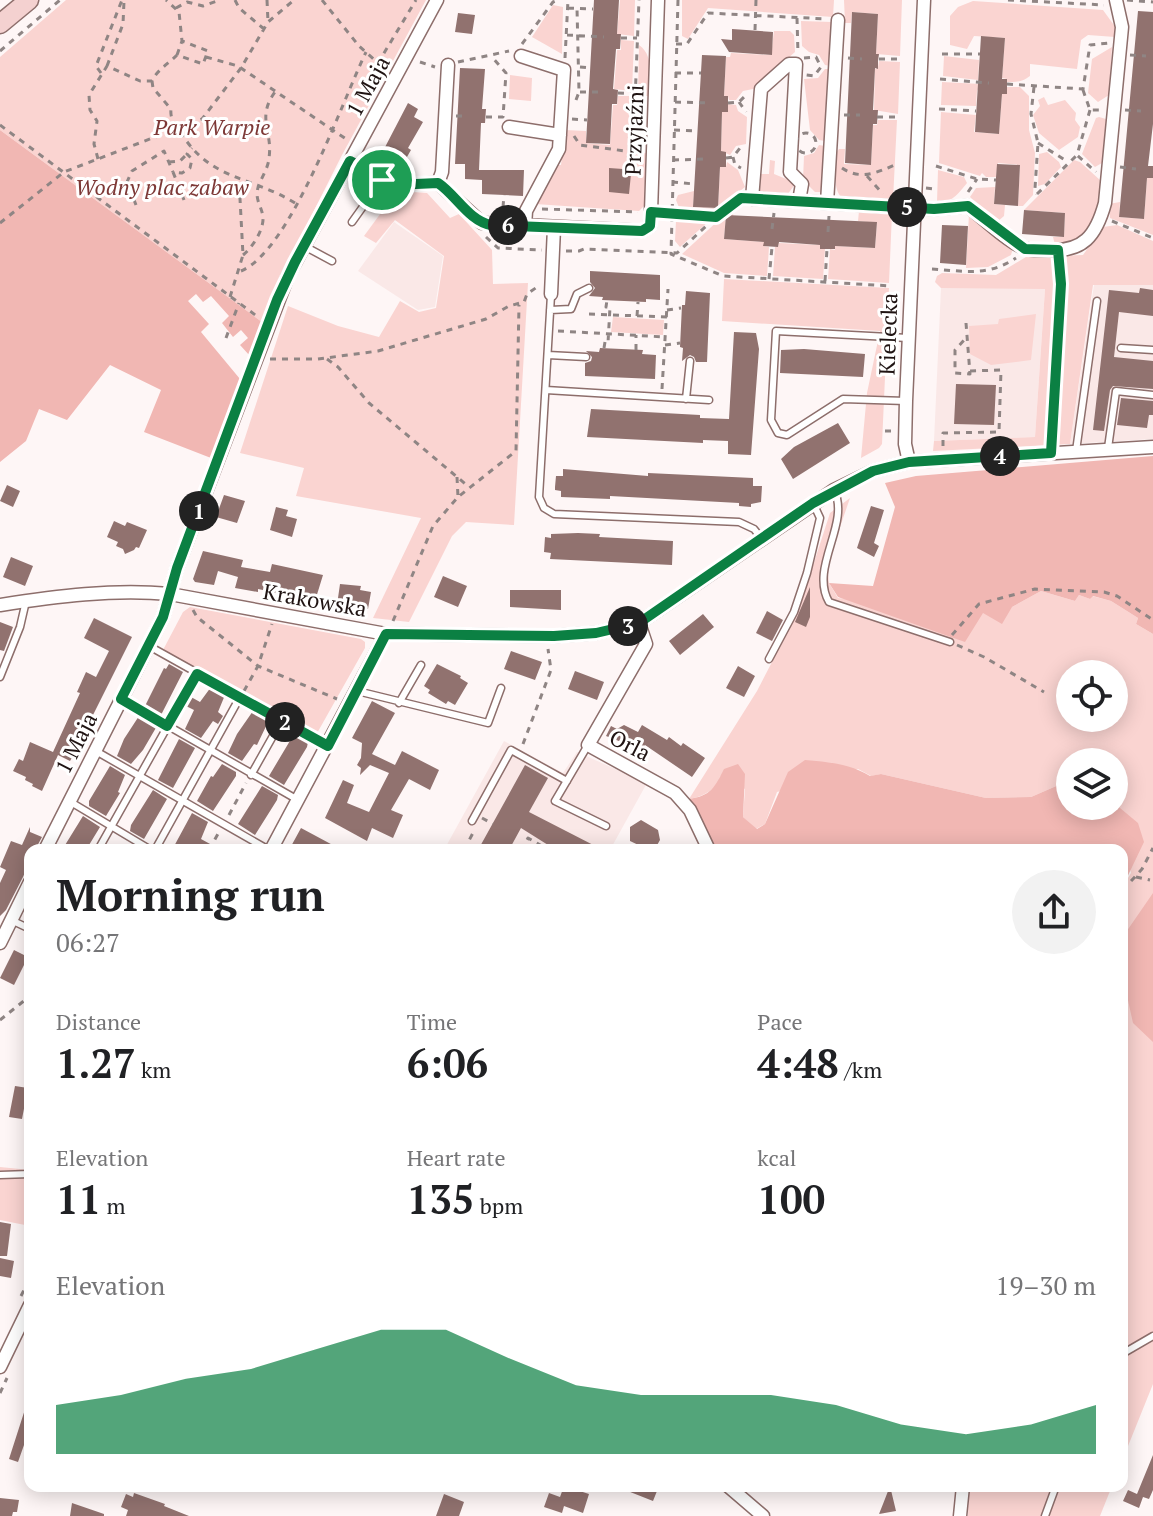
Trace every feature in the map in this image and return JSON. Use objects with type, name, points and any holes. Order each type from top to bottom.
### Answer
[{"type":"main road","points":[[0,24],[29,0]]},
{"type":"street","name":"1 Maja","points":[[48,844],[149,646],[270,319],[303,246],[437,0]]},
{"type":"street","name":"Przyjaźni","points":[[651,212],[658,0]]},
{"type":"street","name":"Kielecka","points":[[909,462],[905,444],[908,338],[924,0]]},
{"type":"street","points":[[799,201],[802,184],[790,172],[798,65],[789,64],[761,89],[746,198],[827,203],[914,207],[968,206],[1025,249],[1077,248],[1101,219],[1121,42],[1122,27],[1116,1]]},
{"type":"street","points":[[827,203],[838,20]]},
{"type":"street","points":[[521,56],[564,70],[559,149],[526,211],[525,226]]},
{"type":"street","points":[[438,183],[442,172],[448,65]]},
{"type":"street","points":[[509,127],[560,135]]},
{"type":"street","points":[[350,161],[394,185],[438,183],[482,223],[642,231],[650,226],[651,212]]},
{"type":"street","points":[[552,287],[554,228]]},
{"type":"street","name":"Krakowska","points":[[0,605],[92,593],[170,594],[389,629],[554,636],[596,633],[639,623],[813,503],[873,471],[909,462],[1153,447]]},
{"type":"street","name":"Orla","points":[[639,623],[646,644],[588,745],[675,793],[690,810],[706,844]]},
{"type":"street","points":[[273,844],[389,629]]},
{"type":"street","points":[[0,943],[24,894]]},
{"type":"street","points":[[0,1367],[24,1317]]},
{"type":"street","points":[[735,1492],[763,1516]]},
{"type":"street","points":[[960,1516],[962,1492]]},
{"type":"lane","points":[[352,222],[382,180]]},
{"type":"lane","points":[[303,246],[332,261]]},
{"type":"lane","points":[[552,287],[539,497],[544,508],[554,514],[739,522],[754,529],[762,539]]},
{"type":"lane","points":[[550,310],[571,309],[577,294],[589,288]]},
{"type":"lane","points":[[1076,451],[1097,301]]},
{"type":"lane","points":[[906,401],[843,399],[787,435],[778,433],[771,420],[776,331],[908,338]]},
{"type":"lane","points":[[1121,348],[1153,350]]},
{"type":"lane","points":[[548,355],[586,357]]},
{"type":"lane","points":[[686,399],[690,361]]},
{"type":"lane","points":[[546,390],[709,400]]},
{"type":"lane","points":[[1108,448],[1116,391],[1153,395]]},
{"type":"lane","points":[[834,490],[839,505],[825,566],[829,602],[949,641]]},
{"type":"lane","points":[[769,659],[794,612],[807,573],[820,518],[813,503]]},
{"type":"lane","points":[[0,677],[20,627],[26,601]]},
{"type":"lane","points":[[149,646],[328,746]]},
{"type":"lane","points":[[399,703],[421,665]]},
{"type":"lane","points":[[102,844],[197,674]]},
{"type":"lane","points":[[357,691],[488,723],[501,688]]},
{"type":"lane","points":[[157,844],[240,697]]},
{"type":"lane","points":[[121,699],[298,800]]},
{"type":"lane","points":[[251,775],[282,720]]},
{"type":"lane","points":[[588,745],[555,801],[606,826]]},
{"type":"lane","points":[[94,750],[259,844]]},
{"type":"lane","points":[[472,821],[511,750],[567,781]]},
{"type":"lane","points":[[69,801],[143,844]]},
{"type":"lane","points":[[11,920],[24,926]]},
{"type":"lane","points":[[0,1175],[24,1174]]},
{"type":"lane","points":[[1128,1351],[1153,1336]]},
{"type":"lane","points":[[1045,1516],[1054,1492]]},
{"type":"path","points":[[0,51],[60,0]]},
{"type":"path","points":[[98,159],[94,144],[97,121],[88,103],[91,89],[107,66],[123,24],[123,0]]},
{"type":"path","points":[[102,74],[96,66],[123,0]]},
{"type":"path","points":[[166,0],[176,8],[181,22],[182,41],[177,55],[165,68],[155,73],[152,81],[153,88],[171,109],[171,120],[192,148],[219,171],[279,193],[296,204]]},
{"type":"path","points":[[176,8],[187,2],[203,6],[220,0]]},
{"type":"path","points":[[235,0],[239,8],[264,29]]},
{"type":"path","points":[[267,0],[268,22]]},
{"type":"path","points":[[0,223],[64,172],[202,119],[241,68],[268,22],[294,0]]},
{"type":"path","points":[[322,0],[378,63],[416,0]]},
{"type":"path","points":[[416,60],[431,68],[519,49],[553,2],[558,0]]},
{"type":"path","points":[[564,70],[568,0]]},
{"type":"path","points":[[573,119],[574,138],[580,145],[633,152],[639,0]]},
{"type":"path","points":[[671,254],[678,0]]},
{"type":"path","points":[[755,30],[756,0]]},
{"type":"path","points":[[1008,0],[1102,6],[1128,0],[1153,2]]},
{"type":"path","points":[[568,8],[593,9]]},
{"type":"path","points":[[574,105],[579,92],[577,8]]},
{"type":"path","points":[[676,44],[687,44],[708,13],[823,19]]},
{"type":"path","points":[[797,18],[798,65],[803,73],[810,76],[818,74],[821,67],[819,59],[812,56],[804,58],[798,65]]},
{"type":"path","points":[[566,35],[604,37]]},
{"type":"path","points":[[621,38],[637,38]]},
{"type":"path","points":[[177,55],[203,64],[206,57],[208,51],[182,41]]},
{"type":"path","points":[[1034,86],[1031,114],[1038,143],[1037,194],[1077,155],[1090,110],[1083,89],[1090,45],[1121,42]]},
{"type":"path","points":[[241,271],[261,256],[276,238],[296,204],[366,52]]},
{"type":"path","points":[[942,54],[980,54]]},
{"type":"path","points":[[486,117],[503,117],[506,73],[490,55]]},
{"type":"path","points":[[206,57],[241,68],[349,141]]},
{"type":"path","points":[[879,59],[902,59]]},
{"type":"path","points":[[107,66],[140,81],[152,81]]},
{"type":"path","points":[[675,73],[701,73]]},
{"type":"path","points":[[940,79],[989,83]]},
{"type":"path","points":[[1007,84],[1083,89]]},
{"type":"path","points":[[562,91],[600,92]]},
{"type":"path","points":[[243,255],[251,247],[263,223],[263,213],[258,204],[259,185],[269,158],[265,110],[275,92]]},
{"type":"path","points":[[618,93],[635,94]]},
{"type":"path","points":[[675,102],[711,103]]},
{"type":"path","points":[[728,103],[739,102]]},
{"type":"path","points":[[939,109],[976,111]]},
{"type":"path","points":[[1090,110],[1114,109]]},
{"type":"path","points":[[877,117],[900,117]]},
{"type":"path","points":[[0,125],[261,319]]},
{"type":"path","points":[[674,130],[698,131]]},
{"type":"path","points":[[1038,143],[1069,162]]},
{"type":"path","points":[[169,162],[180,161],[192,148]]},
{"type":"path","points":[[136,205],[127,182],[132,171],[164,151],[184,200]]},
{"type":"path","points":[[173,172],[182,173],[190,168],[192,159],[187,154]]},
{"type":"path","points":[[1077,155],[1101,176],[1107,176]]},
{"type":"path","points":[[726,158],[733,157]]},
{"type":"path","points":[[673,160],[707,159]]},
{"type":"path","points":[[830,159],[852,175],[867,176],[897,164]]},
{"type":"path","points":[[936,166],[977,179],[996,180]]},
{"type":"path","points":[[867,176],[885,198]]},
{"type":"path","points":[[230,297],[241,271],[243,255],[239,180]]},
{"type":"path","points":[[672,182],[694,184]]},
{"type":"path","points":[[503,207],[504,195]]},
{"type":"path","points":[[482,223],[481,231],[498,248],[671,254],[677,253],[716,217],[746,198]]},
{"type":"path","points":[[772,229],[775,200]]},
{"type":"path","points":[[526,211],[535,208],[716,217]]},
{"type":"path","points":[[1101,219],[1117,222],[1153,238]]},
{"type":"path","points":[[769,279],[772,247]]},
{"type":"path","points":[[825,281],[827,249]]},
{"type":"path","points":[[932,269],[986,272],[1000,268],[1025,249]]},
{"type":"path","points":[[1051,453],[1061,284],[1058,250]]},
{"type":"path","points":[[671,254],[723,276],[891,286]]},
{"type":"path","points":[[270,359],[327,359],[378,351],[486,319],[509,306],[524,302],[527,294],[552,287]]},
{"type":"path","points":[[668,289],[662,389],[687,390]]},
{"type":"path","points":[[604,348],[609,334],[607,300]]},
{"type":"path","points":[[637,316],[638,302]]},
{"type":"path","points":[[226,338],[239,303]]},
{"type":"path","points":[[389,629],[433,526],[458,497],[516,451],[519,305]]},
{"type":"path","points":[[667,310],[681,308]]},
{"type":"path","points":[[557,355],[559,311]]},
{"type":"path","points":[[589,314],[667,317]]},
{"type":"path","points":[[966,323],[970,371]]},
{"type":"path","points":[[558,331],[665,337]]},
{"type":"path","points":[[636,335],[636,350]]},
{"type":"path","points":[[931,447],[943,446],[943,433],[999,432],[1001,370],[955,373],[955,350],[967,337]]},
{"type":"path","points":[[665,345],[680,343]]},
{"type":"path","points":[[327,359],[338,367],[369,403],[470,487]]},
{"type":"path","points":[[457,477],[458,497]]},
{"type":"path","points":[[1044,692],[984,657],[949,641],[979,604],[1035,589],[1104,592],[1117,596],[1153,620]]},
{"type":"path","points":[[205,609],[192,606],[197,617],[258,666],[340,700]]},
{"type":"path","points":[[240,697],[258,666],[274,620]]},
{"type":"path","points":[[520,750],[551,670],[548,649]]},
{"type":"path","points":[[212,844],[251,775]]},
{"type":"path","points":[[486,820],[493,824]]},
{"type":"path","points":[[1128,885],[1153,848]]},
{"type":"path","points":[[1136,877],[1149,881],[1153,875]]},
{"type":"path","points":[[0,1020],[24,1001]]},
{"type":"shaded area","points":[[0,130],[262,322],[250,356],[240,345],[248,338],[241,330],[233,337],[222,323],[229,316],[211,296],[203,302],[196,294],[188,301],[209,324],[201,332],[240,379],[211,458],[144,432],[161,390],[110,365],[67,420],[39,409],[26,441],[0,462]]},
{"type":"shaded area","points":[[394,222],[443,256],[435,307],[418,310],[358,271]]},
{"type":"shaded area","points":[[1094,285],[1153,285],[1153,439],[1070,444]]},
{"type":"shaded area","points":[[941,288],[1045,288],[1035,437],[934,441]]},
{"type":"shaded area","points":[[1153,456],[1153,634],[1136,624],[1138,618],[1111,601],[1079,595],[1075,601],[1041,591],[1012,607],[1002,624],[983,613],[965,642],[838,597],[829,583],[873,586],[895,507],[885,483],[916,476]]},
{"type":"shaded area","points":[[504,741],[563,773],[577,752],[647,783],[613,844],[447,844]]},
{"type":"shaded area","points":[[805,760],[839,764],[870,776],[881,774],[986,798],[1031,797],[1056,786],[1056,820],[1128,820],[1128,815],[1138,823],[1144,842],[1128,875],[1128,844],[711,844],[689,799],[707,793],[715,786],[724,769],[738,764],[745,774],[743,817],[757,829],[765,824],[788,772]]},
{"type":"shaded area","points":[[1153,893],[1153,1042],[1133,1023],[1128,1000],[1128,929]]},
{"type":"green space","name":"Park Warpie","points":[[66,0],[426,0],[342,155],[275,288],[262,322],[0,130],[0,57]]},
{"type":"green space","points":[[620,0],[635,0],[634,36],[617,34]]},
{"type":"green space","points":[[682,0],[834,0],[833,17],[708,8],[688,39],[682,36]]},
{"type":"green space","points":[[844,0],[902,0],[900,56],[876,54],[878,14],[852,12],[851,23],[845,23]]},
{"type":"green space","points":[[973,1],[1103,10],[1116,28],[1115,37],[1088,35],[1081,40],[1077,69],[1030,64],[1030,76],[1007,82],[1002,78],[1005,38],[974,36],[967,49],[950,45],[950,16],[958,7]]},
{"type":"green space","points":[[553,5],[563,7],[562,54],[532,37]]},
{"type":"green space","points":[[801,21],[832,22],[831,66],[825,65],[819,55],[802,46]]},
{"type":"green space","points":[[774,31],[790,31],[794,35],[795,52],[753,89],[743,91],[736,100],[729,100],[728,96],[724,96],[726,57],[730,57],[731,53],[771,55]]},
{"type":"green space","points":[[621,40],[634,41],[632,91],[614,89],[617,50],[621,50]]},
{"type":"green space","points":[[639,45],[649,61],[649,96],[638,96]]},
{"type":"green space","points":[[1112,47],[1109,95],[1098,102],[1088,93],[1092,59]]},
{"type":"green space","points":[[944,56],[979,60],[978,80],[943,76]]},
{"type":"green space","points":[[879,61],[900,62],[898,114],[874,110],[875,69]]},
{"type":"green space","points":[[825,69],[832,69],[825,141],[819,140],[810,130],[804,79],[818,78]]},
{"type":"green space","points":[[510,75],[532,78],[531,101],[509,99]]},
{"type":"green space","points":[[942,82],[981,84],[976,106],[941,105]]},
{"type":"green space","points":[[1007,87],[1020,87],[1029,96],[1029,130],[1035,153],[1033,195],[1023,206],[1018,206],[1020,165],[998,163],[996,177],[986,177],[982,173],[980,176],[939,163],[941,112],[976,115],[974,132],[999,134],[1002,94],[1007,94]]},
{"type":"green space","points":[[618,96],[632,96],[631,152],[646,153],[644,206],[639,211],[535,204],[556,165],[561,165],[565,130],[586,131],[586,143],[610,145],[613,105],[617,105]]},
{"type":"green space","points":[[1044,97],[1048,105],[1065,100],[1076,113],[1075,120],[1080,127],[1078,137],[1059,150],[1039,133],[1033,115],[1040,106],[1038,100]]},
{"type":"green space","points":[[728,104],[736,105],[738,111],[747,117],[746,144],[736,146],[730,155],[721,151],[722,112],[728,112]]},
{"type":"green space","points":[[1099,117],[1106,119],[1102,163],[1095,167],[1082,154]]},
{"type":"green space","points":[[878,120],[897,120],[893,200],[845,199],[836,187],[836,153],[839,149],[845,149],[844,164],[871,165],[873,125],[877,125]]},
{"type":"green space","points":[[819,145],[825,146],[822,192],[815,192],[803,180],[804,156],[814,153]]},
{"type":"green space","points":[[1047,152],[1061,167],[1045,184],[1038,186],[1039,154]]},
{"type":"green space","points":[[770,160],[775,161],[774,174],[796,183],[787,195],[759,191],[758,174],[769,174]]},
{"type":"green space","points":[[1074,160],[1100,180],[1096,215],[1078,238],[1055,245],[1053,237],[1064,237],[1065,213],[1024,210]]},
{"type":"green space","points":[[727,162],[738,170],[745,187],[715,211],[680,210],[676,200],[678,195],[694,191],[693,207],[718,208],[720,167],[726,167]]},
{"type":"green space","points":[[938,170],[964,177],[967,183],[947,201],[937,202]]},
{"type":"green space","points":[[1153,175],[1153,235],[1110,218],[1109,204],[1120,202],[1119,217],[1144,219],[1147,178]]},
{"type":"green space","points":[[995,187],[994,204],[1005,205],[1004,216],[997,222],[970,197],[976,188]]},
{"type":"green space","points":[[397,191],[427,193],[450,218],[459,214],[492,250],[493,284],[528,283],[514,525],[466,522],[452,536],[409,622],[373,618],[421,518],[296,496],[304,468],[240,453],[288,306],[338,326],[379,337],[400,301],[419,312],[436,308],[444,256],[395,220],[376,243],[364,236]]},
{"type":"green space","points":[[734,206],[733,216],[726,216],[724,239],[764,242],[764,246],[769,247],[767,276],[724,273],[682,254]]},
{"type":"green space","points":[[859,211],[892,213],[889,283],[828,279],[830,249],[835,250],[835,246],[875,248],[877,223],[858,221]]},
{"type":"green space","points":[[969,214],[1013,248],[1011,255],[988,267],[966,268]]},
{"type":"green space","points":[[679,218],[706,219],[708,222],[680,247],[675,241],[676,221]]},
{"type":"green space","points":[[1117,225],[1153,241],[1153,285],[1093,285],[1070,444],[933,451],[934,441],[1035,437],[1045,289],[941,288],[935,282],[937,276],[942,273],[996,275],[1026,257],[1083,255],[1103,227]]},
{"type":"green space","points":[[779,243],[820,245],[820,249],[825,249],[823,279],[773,276],[775,247]]},
{"type":"green space","points":[[724,279],[889,288],[882,444],[879,448],[861,458],[867,393],[880,331],[722,321]]},
{"type":"green space","points":[[1036,314],[1031,360],[991,365],[970,354],[969,326],[998,324],[999,319]]},
{"type":"green space","points":[[613,317],[664,320],[663,335],[611,332]]},
{"type":"green space","points":[[850,498],[827,565],[829,583],[838,598],[983,613],[1012,607],[1041,591],[1075,601],[1079,595],[1090,599],[1092,596],[1111,601],[1138,618],[1136,624],[1153,634],[1153,1384],[1128,1446],[1128,878],[1131,873],[1128,844],[1124,844],[1118,820],[1128,820],[1128,748],[1056,748],[1056,786],[1031,797],[986,798],[881,774],[871,776],[858,769],[777,792],[765,824],[756,829],[743,817],[745,789],[720,776],[719,784],[689,799],[757,691],[798,612],[830,513]]},
{"type":"green space","points":[[190,607],[361,639],[365,642],[365,648],[316,735],[163,650],[183,612]]},
{"type":"green space","points":[[0,1167],[24,1169],[24,1225],[0,1220]]},
{"type":"green space","points":[[969,1492],[1110,1492],[1100,1516],[968,1516]]},
{"type":"building","points":[[594,0],[619,0],[617,34],[621,34],[620,49],[616,49],[613,89],[618,90],[617,104],[612,104],[610,144],[586,143]]},
{"type":"building","points":[[1138,11],[1153,12],[1153,124],[1148,166],[1153,166],[1153,178],[1147,178],[1144,219],[1119,217]]},
{"type":"building","points":[[852,12],[878,14],[876,54],[879,54],[878,69],[875,68],[873,110],[878,110],[877,124],[873,124],[871,165],[845,163]]},
{"type":"building","points":[[458,13],[475,15],[472,34],[455,32]]},
{"type":"building","points":[[732,29],[773,32],[772,55],[729,52],[721,39],[732,40]]},
{"type":"building","points":[[981,36],[1005,38],[1002,79],[1007,79],[1007,94],[1002,94],[999,134],[975,132]]},
{"type":"building","points":[[702,55],[726,56],[724,96],[728,96],[728,112],[722,112],[721,151],[726,152],[726,167],[720,167],[718,208],[693,207]]},
{"type":"building","points":[[460,68],[485,69],[482,109],[486,109],[485,123],[481,123],[479,170],[524,170],[523,196],[482,194],[482,180],[465,179],[465,164],[455,164]]},
{"type":"building","points":[[408,103],[418,109],[414,117],[423,122],[404,162],[383,151]]},
{"type":"building","points":[[997,164],[1020,165],[1018,206],[994,204]]},
{"type":"building","points":[[609,168],[623,169],[623,173],[631,174],[629,194],[609,192]]},
{"type":"building","points":[[1024,210],[1065,213],[1064,237],[1022,234]]},
{"type":"building","points":[[726,215],[877,222],[875,248],[835,246],[835,249],[820,249],[820,245],[779,242],[778,247],[763,246],[764,242],[724,239]]},
{"type":"building","points":[[942,225],[968,226],[966,265],[940,263]]},
{"type":"building","points":[[590,271],[660,275],[660,300],[602,300],[603,297],[589,296],[595,288],[590,282]]},
{"type":"building","points":[[1140,288],[1153,290],[1153,316],[1119,312],[1114,357],[1153,361],[1153,389],[1113,386],[1104,431],[1093,430],[1109,290],[1139,293]]},
{"type":"building","points":[[686,291],[710,293],[707,362],[696,362],[690,355],[682,361],[682,305],[685,305]]},
{"type":"building","points":[[734,332],[756,333],[759,349],[751,455],[728,454],[728,441],[703,440],[703,443],[587,437],[591,409],[729,419]]},
{"type":"building","points":[[600,348],[643,350],[642,354],[656,355],[655,379],[585,376],[585,363],[592,357],[586,351],[599,352]]},
{"type":"building","points":[[781,350],[865,354],[863,377],[780,373]]},
{"type":"building","points":[[956,384],[996,385],[994,425],[954,424]]},
{"type":"building","points":[[1121,398],[1153,401],[1153,415],[1149,415],[1147,428],[1117,425]]},
{"type":"building","points":[[838,423],[850,443],[793,479],[781,459],[794,447]]},
{"type":"building","points":[[563,469],[648,476],[648,473],[753,478],[753,486],[762,486],[761,502],[751,504],[751,507],[739,506],[739,503],[610,496],[610,499],[561,497],[561,491],[555,490],[555,487],[556,476],[563,476]]},
{"type":"building","points":[[7,485],[20,491],[13,507],[0,501]]},
{"type":"building","points":[[224,495],[245,501],[237,523],[216,517]]},
{"type":"building","points":[[871,506],[884,510],[874,543],[879,546],[874,557],[857,548]]},
{"type":"building","points":[[276,507],[288,510],[286,516],[297,519],[292,537],[270,530]]},
{"type":"building","points":[[114,521],[125,526],[127,522],[147,530],[139,548],[125,554],[123,549],[116,546],[118,542],[107,537]]},
{"type":"building","points":[[578,533],[673,541],[672,565],[550,559],[551,553],[544,552],[545,537]]},
{"type":"building","points":[[203,551],[243,560],[241,567],[270,572],[272,564],[323,575],[315,601],[258,589],[258,592],[235,588],[238,577],[218,571],[214,585],[195,582],[193,579]]},
{"type":"building","points":[[11,557],[33,566],[25,586],[3,577]]},
{"type":"building","points":[[443,576],[467,586],[458,607],[434,597]]},
{"type":"building","points":[[340,584],[361,586],[360,590],[371,592],[368,609],[337,605]]},
{"type":"building","points":[[810,587],[810,617],[806,627],[795,622]]},
{"type":"building","points":[[510,590],[561,590],[561,610],[510,607]]},
{"type":"building","points":[[767,611],[783,620],[772,641],[756,633]]},
{"type":"building","points":[[703,614],[714,627],[680,655],[669,641]]},
{"type":"building","points":[[94,618],[132,637],[91,719],[96,721],[78,758],[73,756],[70,761],[58,755],[42,791],[25,780],[26,777],[13,771],[19,759],[23,761],[30,742],[53,752],[80,693],[77,692],[86,672],[96,677],[109,651],[84,638]]},
{"type":"building","points":[[0,622],[13,627],[4,651],[0,650]]},
{"type":"building","points":[[511,651],[542,662],[535,680],[504,669]]},
{"type":"building","points":[[169,664],[183,672],[161,715],[145,706]]},
{"type":"building","points":[[437,664],[468,683],[455,705],[448,701],[446,704],[428,693],[430,690],[424,686]]},
{"type":"building","points":[[738,666],[755,676],[744,697],[726,688]]},
{"type":"building","points":[[575,671],[604,682],[597,700],[568,689]]},
{"type":"building","points":[[211,687],[225,695],[218,712],[223,716],[218,724],[213,721],[201,738],[185,729],[194,710],[186,706],[191,697],[200,702]]},
{"type":"building","points":[[372,701],[395,713],[372,754],[395,765],[402,751],[439,770],[430,790],[409,779],[391,810],[403,815],[393,838],[372,828],[367,841],[325,818],[343,780],[354,785],[347,803],[369,812],[389,773],[370,765],[360,775],[361,768],[357,765],[362,743],[352,738]]},
{"type":"building","points":[[253,711],[269,720],[257,745],[254,744],[242,761],[228,753]]},
{"type":"building","points":[[139,716],[157,726],[131,764],[117,756]]},
{"type":"building","points":[[624,725],[638,732],[642,725],[667,740],[669,737],[681,746],[683,743],[705,758],[692,777],[645,745],[642,750],[606,736],[611,726],[617,729]]},
{"type":"building","points":[[294,734],[308,742],[284,785],[269,776]]},
{"type":"building","points":[[179,739],[195,748],[173,788],[158,780]]},
{"type":"building","points":[[222,764],[236,772],[236,776],[213,811],[197,801]]},
{"type":"building","points":[[525,765],[548,778],[529,812],[591,844],[546,844],[521,828],[512,844],[481,844]]},
{"type":"building","points":[[110,766],[125,775],[120,793],[106,816],[89,806],[89,801]]},
{"type":"building","points":[[262,786],[278,795],[255,835],[238,824]]},
{"type":"building","points":[[153,790],[167,799],[144,839],[130,831],[131,825]]},
{"type":"building","points":[[192,813],[208,822],[201,839],[210,844],[175,844]]},
{"type":"building","points":[[83,816],[100,827],[90,844],[66,844]]},
{"type":"building","points":[[641,820],[658,830],[660,840],[658,844],[636,844],[630,841],[630,827]]},
{"type":"building","points":[[30,827],[30,832],[42,837],[38,844],[24,844],[24,875],[0,916],[0,883],[6,870],[0,867],[11,841],[22,845]]},
{"type":"building","points":[[301,828],[331,844],[292,844]]},
{"type":"building","points":[[14,950],[24,955],[24,965],[14,985],[0,978]]},
{"type":"building","points":[[15,1086],[24,1087],[22,1119],[9,1117]]},
{"type":"building","points":[[0,1222],[11,1224],[7,1256],[0,1256]]},
{"type":"building","points":[[0,1258],[14,1261],[11,1278],[0,1276]]},
{"type":"building","points":[[24,1412],[24,1445],[18,1462],[9,1459]]},
{"type":"building","points":[[1153,1455],[1153,1490],[1149,1499],[1143,1497],[1139,1508],[1123,1501],[1128,1490],[1137,1494]]},
{"type":"building","points":[[562,1492],[589,1494],[583,1513],[564,1506],[562,1513],[544,1507],[549,1493],[560,1497]]},
{"type":"building","points":[[630,1492],[657,1492],[653,1501]]},
{"type":"building","points":[[888,1492],[891,1492],[896,1511],[879,1514]]},
{"type":"building","points":[[134,1493],[189,1516],[126,1516],[128,1510],[121,1507],[126,1494],[133,1497]]},
{"type":"building","points":[[444,1494],[464,1502],[459,1516],[436,1516]]},
{"type":"building","points":[[0,1498],[19,1500],[17,1512],[13,1512],[12,1516],[0,1516]]},
{"type":"building","points":[[72,1503],[104,1514],[104,1516],[70,1516]]},
{"type":"route","points":[[350,161],[382,180],[394,185],[438,183],[482,223],[554,228],[642,231],[650,226],[651,212],[716,217],[741,198],[934,209],[968,206],[1025,249],[1058,250],[1061,284],[1051,453],[909,462],[873,471],[813,503],[639,623],[596,633],[554,636],[386,634],[328,746],[197,674],[167,726],[121,699],[163,617],[177,568],[270,319],[295,262],[350,161]]},
{"type":"park label","name":"Wodny plac zabaw","points":[[162,187]]}]
